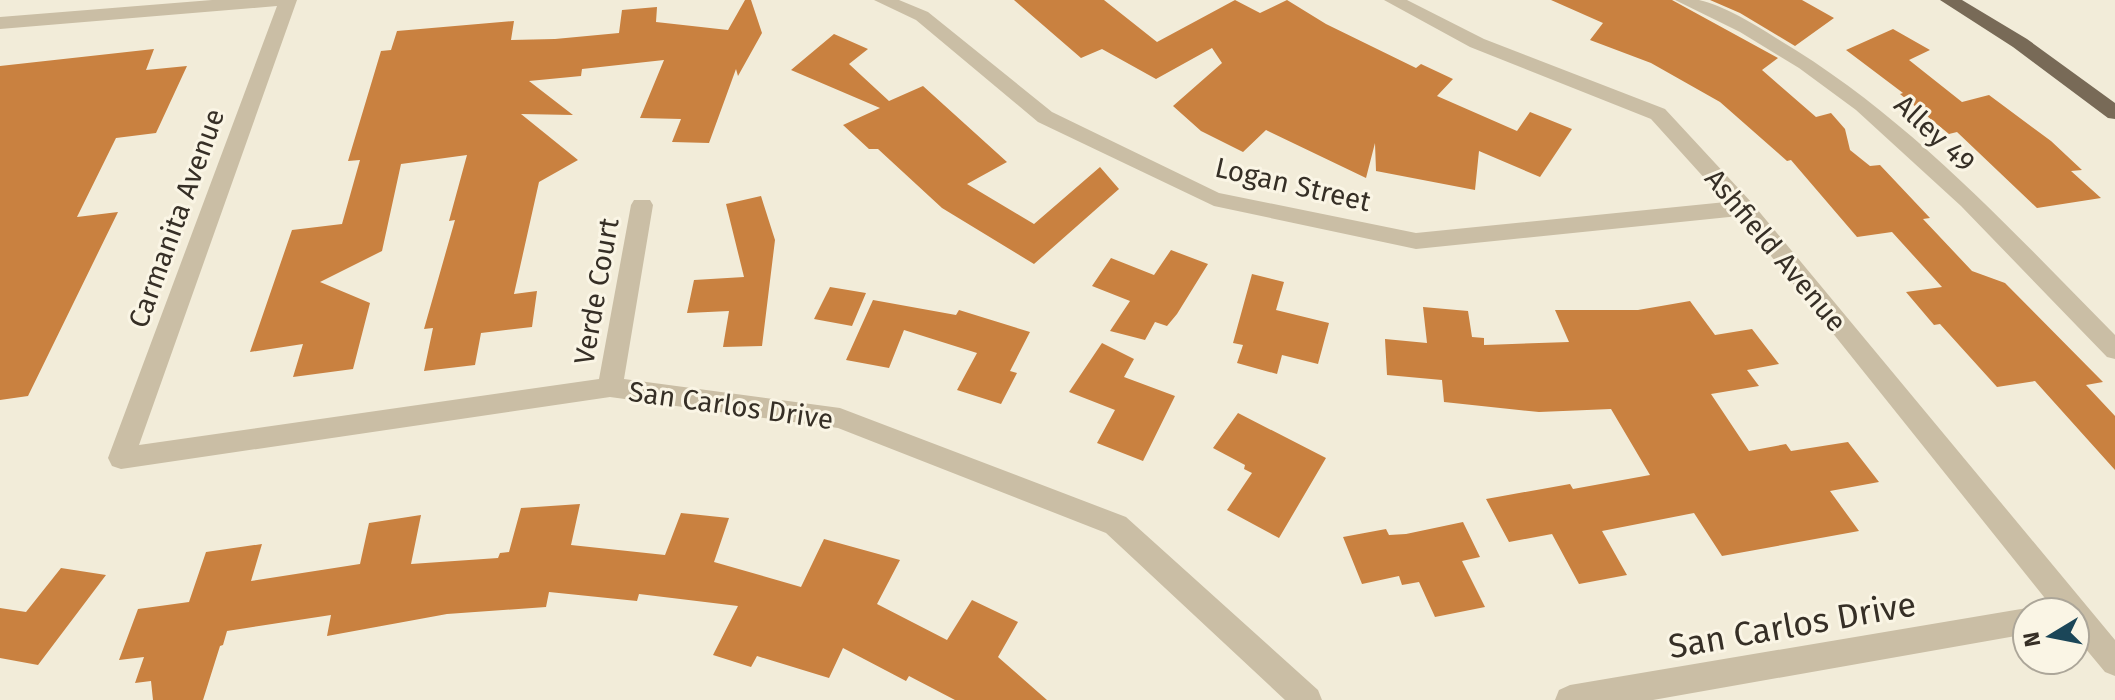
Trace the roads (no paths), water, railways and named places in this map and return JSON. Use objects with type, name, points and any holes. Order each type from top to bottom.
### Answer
[{"type":"main road","points":[[1949,0],[2020,43],[2115,113]]},
{"type":"street","points":[[0,23],[278,0]]},
{"type":"street","name":"Carmanita Avenue","points":[[121,458],[288,0]]},
{"type":"street","name":"Logan Street","points":[[883,0],[922,16],[1045,117],[1214,199],[1416,241],[1744,208]]},
{"type":"street","name":"Ashfield Avenue","points":[[1393,0],[1477,43],[1658,114],[1744,208],[2060,596]]},
{"type":"street","name":"Alley 49","points":[[1684,0],[1769,41],[1843,89],[1908,143],[2115,350]]},
{"type":"street","name":"Verde Court","points":[[610,387],[642,205]]},
{"type":"street","name":"San Carlos Drive","points":[[121,458],[610,387],[840,418],[1116,525],[1307,700]]},
{"type":"street","name":"San Carlos Drive","points":[[1570,700],[2011,624]]},
{"type":"street","name":"Ashfield Avenue","points":[[2091,633],[2115,662]]}]
